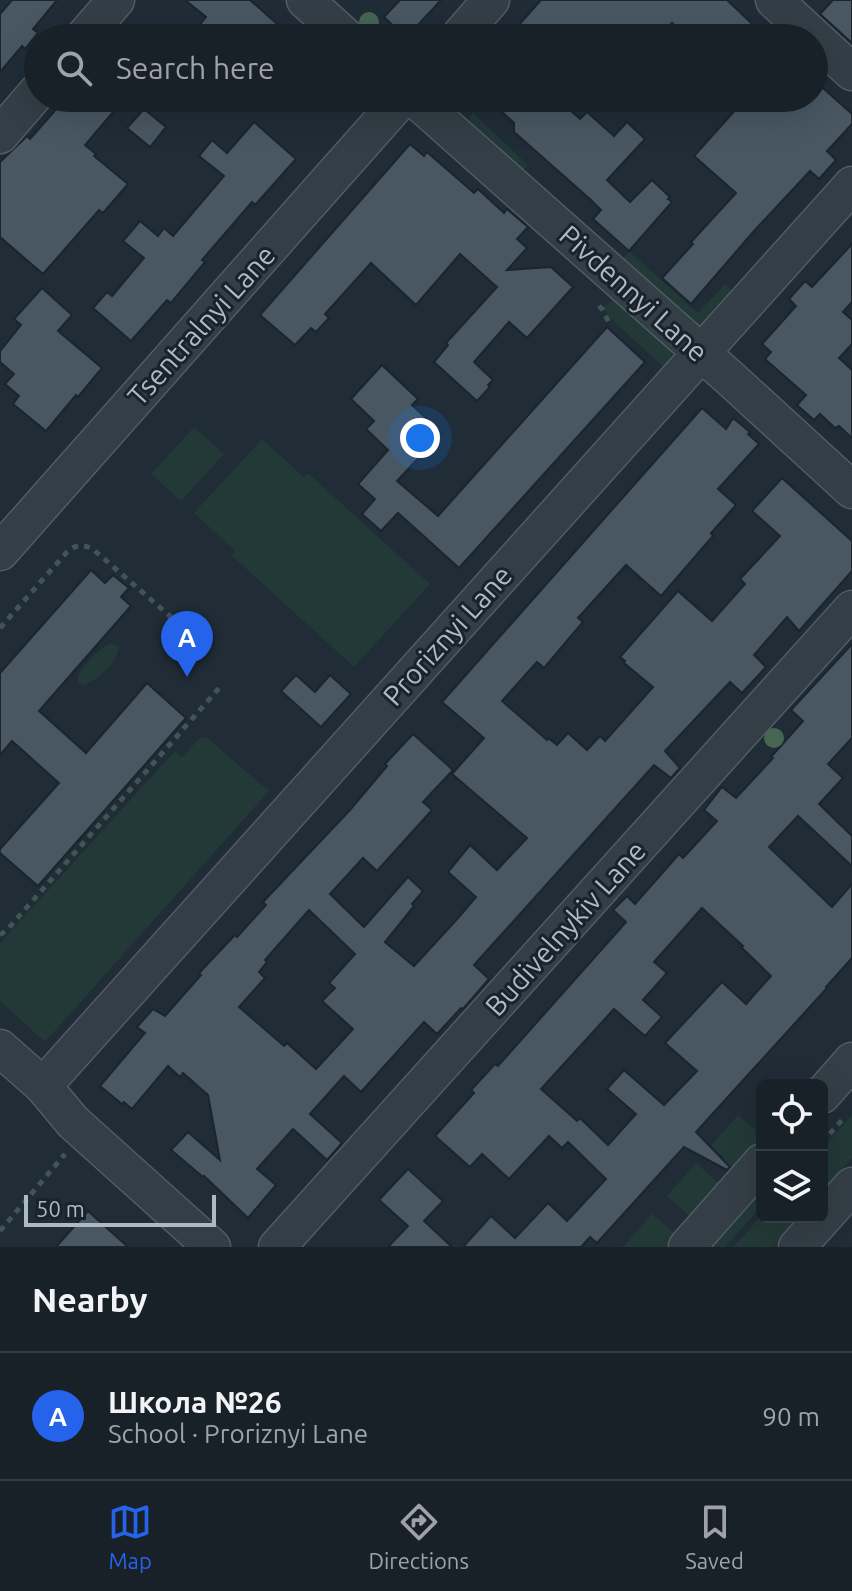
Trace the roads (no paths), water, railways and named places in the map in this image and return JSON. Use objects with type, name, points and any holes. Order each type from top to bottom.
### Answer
[{"type":"street","points":[[95,24],[116,0]]},
{"type":"street","points":[[305,0],[332,24]]},
{"type":"street","points":[[470,24],[491,0]]},
{"type":"street","points":[[774,0],[800,24]]},
{"type":"street","points":[[828,50],[852,72]]},
{"type":"street","points":[[0,135],[24,107]]},
{"type":"street","name":"Tsentralnyi Lane","points":[[0,552],[390,112]]},
{"type":"street","name":"Pivdennyi Lane","points":[[430,112],[852,490]]},
{"type":"street","name":"Proriznyi Lane","points":[[43,1086],[852,185]]},
{"type":"street","name":"Budivelnykiv Lane","points":[[277,1247],[852,609]]},
{"type":"street","points":[[0,1048],[43,1086],[73,1122],[212,1247]]},
{"type":"street","points":[[828,1088],[852,1061]]},
{"type":"street","points":[[687,1247],[756,1169]]},
{"type":"street","points":[[797,1247],[852,1186]]},
{"type":"place","name":"Школа №26","points":[[187,677]]}]
